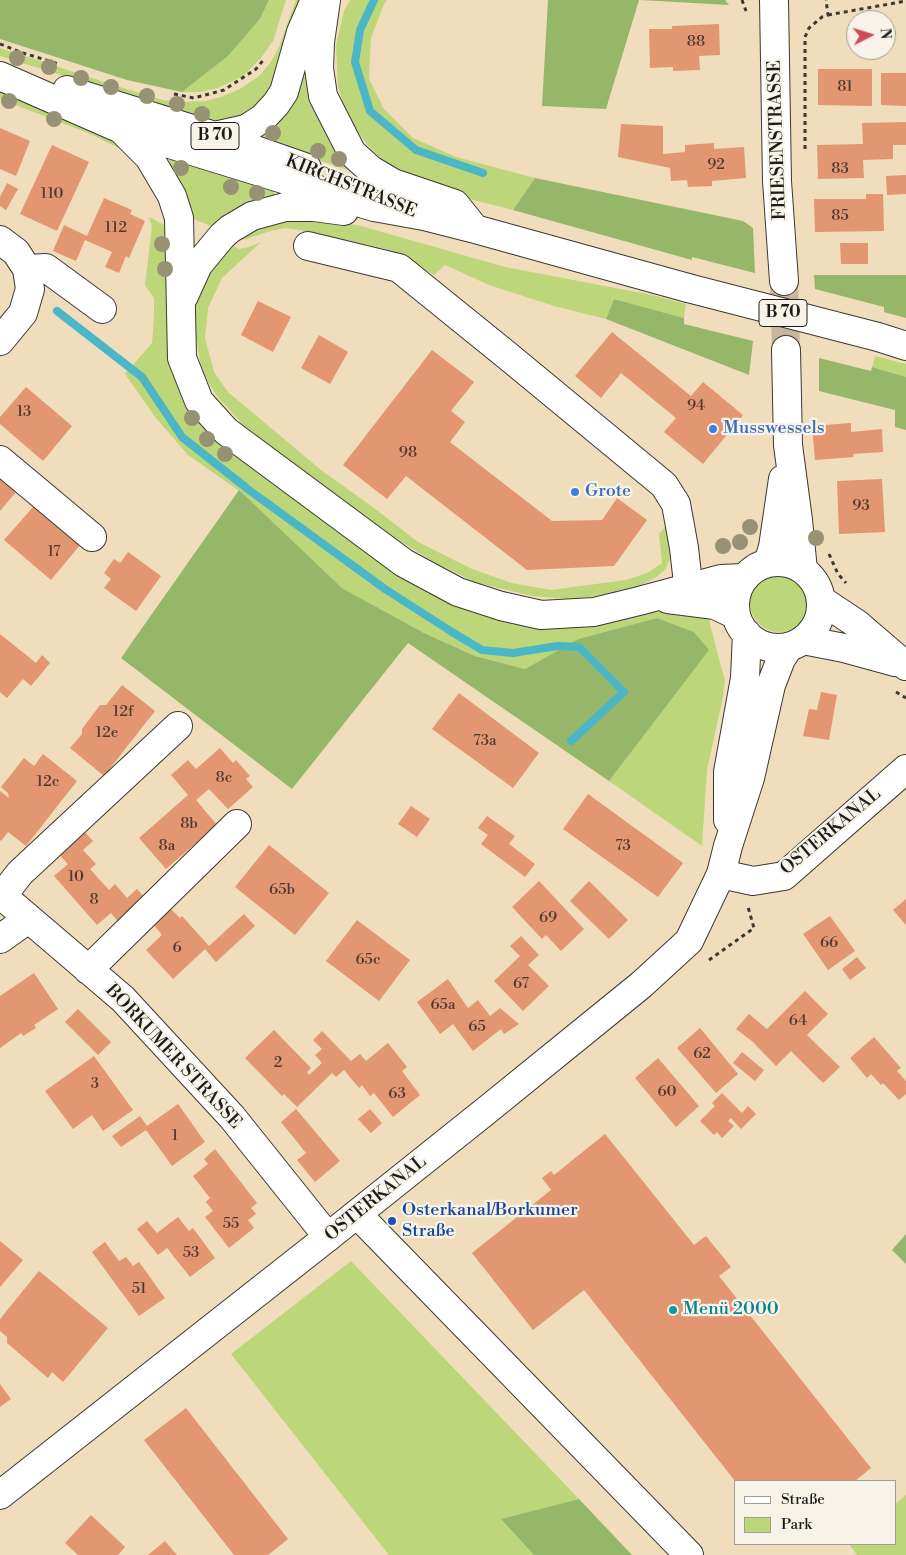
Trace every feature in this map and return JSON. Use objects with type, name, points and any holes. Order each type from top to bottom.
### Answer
[{"type":"main road","points":[[215,136],[246,129],[263,118],[276,104],[284,92],[301,32],[314,0]]},
{"type":"main road","points":[[326,0],[320,42],[319,68],[323,96],[352,153],[371,170],[393,183],[455,204],[475,228]]},
{"type":"main road","name":"FRIESENSTRASSE","points":[[774,0],[777,181],[784,281]]},
{"type":"main road","name":"KIRCHSTRASSE","points":[[0,75],[79,92],[215,136],[317,171],[424,216]]},
{"type":"main road","name":"KIRCHSTRASSE","points":[[0,75],[121,129],[374,207],[424,216]]},
{"type":"main road","points":[[121,129],[149,157],[172,196],[179,218],[182,358],[199,401],[226,431],[404,563],[458,592],[501,606],[541,615],[594,612],[654,598],[689,595],[721,579],[744,578]]},
{"type":"main road","points":[[181,305],[198,266],[230,229],[252,216],[285,207],[314,207],[342,212],[374,207]]},
{"type":"main road","name":"B 70","points":[[424,216],[475,228],[688,288],[906,346]]},
{"type":"main road","points":[[0,240],[16,252],[27,269],[30,289],[23,313],[0,341]]},
{"type":"main road","points":[[308,246],[399,268],[664,485],[676,504],[684,548],[689,595]]},
{"type":"main road","points":[[27,269],[46,268],[102,309]]},
{"type":"main road","points":[[786,350],[788,445],[803,570]]},
{"type":"main road","points":[[768,563],[778,520],[788,445]]},
{"type":"main road","points":[[0,460],[92,537]]},
{"type":"main road","points":[[742,625],[735,602],[744,578],[759,566],[768,563],[792,564],[812,578],[821,600],[821,612],[818,623],[811,632],[796,643]]},
{"type":"main road","points":[[689,595],[715,605],[742,625],[756,641],[766,646],[777,648],[796,643],[844,648],[904,665]]},
{"type":"main road","points":[[821,600],[857,624],[904,665]]},
{"type":"main road","name":"OSTERKANAL","points":[[728,846],[728,772],[745,678],[742,625]]},
{"type":"main road","name":"OSTERKANAL","points":[[0,1495],[357,1214],[642,985],[689,941],[721,874],[750,778],[772,685],[781,659],[796,643]]},
{"type":"main road","points":[[1,895],[20,873],[178,726]]},
{"type":"main road","name":"OSTERKANAL","points":[[721,874],[753,881],[784,876],[906,769]]},
{"type":"main road","points":[[88,970],[237,824]]},
{"type":"main road","name":"BORKUMER STRASSE","points":[[1,895],[123,999],[232,1118],[328,1237]]},
{"type":"main road","points":[[0,939],[28,919]]},
{"type":"main road","points":[[357,1214],[689,1555]]},
{"type":"path","points":[[826,0],[828,15]]},
{"type":"path","points":[[805,157],[805,37],[810,28],[822,17],[828,15],[906,1]]},
{"type":"path","points":[[0,44],[67,66]]},
{"type":"path","points":[[166,92],[194,98],[224,90],[256,69],[268,54]]},
{"type":"path","points":[[826,547],[838,574],[849,587]]},
{"type":"green space","points":[[0,0],[269,0],[260,19],[228,56],[182,92],[127,80],[0,39]]},
{"type":"green space","points":[[269,0],[286,0],[273,41],[261,58],[243,76],[218,88],[200,92],[182,92],[228,56],[260,19]]},
{"type":"green space","points":[[296,0],[300,0],[270,91],[248,114],[221,121],[208,121],[0,56],[0,48],[163,100],[183,102],[205,101],[240,89],[259,76],[271,62],[279,47]]},
{"type":"green space","points":[[350,0],[387,0],[371,38],[369,79],[384,109],[413,138],[456,157],[535,178],[513,210],[454,195],[417,181],[389,166],[368,146],[348,117],[338,87],[336,45],[344,11]]},
{"type":"green space","points":[[548,0],[639,0],[606,109],[542,106]]},
{"type":"green space","points":[[640,0],[725,0],[729,5]]},
{"type":"green space","points":[[309,71],[351,171],[259,140],[257,137]]},
{"type":"green space","points":[[0,92],[104,134],[125,148],[138,161],[119,148],[88,133],[0,99]]},
{"type":"green space","points":[[171,157],[274,191],[275,195],[216,228],[191,218],[168,163]]},
{"type":"green space","points":[[535,178],[743,221],[753,228],[755,273],[692,257],[692,260],[513,210]]},
{"type":"green space","points":[[149,217],[170,228],[184,394],[463,606],[665,608],[707,612],[725,680],[707,770],[702,846],[609,781],[708,650],[694,632],[657,618],[578,639],[525,669],[475,656],[424,633],[342,588],[238,490],[188,455],[156,418],[125,374],[152,343],[154,298],[145,285],[152,226]]},
{"type":"green space","points":[[296,218],[328,220],[361,226],[505,267],[652,295],[686,304],[684,318],[614,299],[606,319],[554,306],[489,285],[445,265],[434,275],[409,259],[386,249],[300,230],[285,228],[241,239],[275,222]]},
{"type":"green space","points":[[261,242],[222,278],[208,308],[205,338],[214,372],[228,392],[321,470],[418,542],[472,569],[512,583],[551,590],[626,580],[647,573],[662,563],[659,534],[668,523],[670,559],[665,570],[641,585],[607,595],[569,599],[532,596],[474,582],[436,563],[370,523],[275,452],[243,425],[217,396],[202,372],[194,328],[197,296],[211,266],[231,244],[239,249]]},
{"type":"green space","points":[[814,275],[906,275],[906,318],[884,312],[884,307],[815,289]]},
{"type":"green space","points":[[614,299],[684,318],[684,324],[753,341],[749,375],[606,319]]},
{"type":"green space","points":[[875,356],[906,364],[906,377],[872,367]]},
{"type":"green space","points":[[819,358],[871,371],[872,367],[906,377],[906,430],[895,427],[895,410],[819,391]]},
{"type":"green space","points":[[239,490],[342,588],[424,633],[475,656],[525,669],[578,639],[657,618],[694,632],[709,650],[609,781],[408,643],[292,789],[121,658]]},
{"type":"green space","points":[[779,574],[795,579],[803,587],[808,603],[803,619],[795,627],[779,632],[763,627],[755,619],[750,603],[755,587],[763,579]]},
{"type":"green space","points":[[906,1234],[906,1264],[892,1250]]},
{"type":"green space","points":[[351,1261],[579,1499],[501,1519],[534,1555],[389,1555],[231,1354]]},
{"type":"green space","points":[[906,1495],[906,1555],[857,1555],[850,1545],[896,1545],[896,1503]]},
{"type":"green space","points":[[579,1499],[632,1555],[534,1555],[501,1519]]},
{"type":"building","points":[[719,24],[720,55],[699,56],[700,70],[673,71],[673,67],[650,68],[649,29],[672,29],[672,26]]},
{"type":"building","points":[[818,69],[872,69],[872,106],[818,105]]},
{"type":"building","points":[[881,73],[906,73],[906,106],[881,105]]},
{"type":"building","points":[[906,122],[906,145],[893,145],[893,159],[863,160],[864,178],[818,179],[817,145],[863,144],[862,123]]},
{"type":"building","points":[[621,124],[663,126],[663,154],[685,152],[685,145],[714,143],[714,149],[744,147],[746,178],[712,181],[712,186],[688,187],[687,180],[671,181],[670,168],[618,157]]},
{"type":"building","points":[[0,128],[30,141],[16,176],[0,169]]},
{"type":"building","points":[[52,145],[89,162],[57,231],[20,214]]},
{"type":"building","points":[[906,175],[906,194],[887,195],[886,176]]},
{"type":"building","points":[[7,183],[18,189],[6,210],[0,206],[0,197]]},
{"type":"building","points":[[866,194],[883,194],[884,231],[815,232],[814,199],[866,199]]},
{"type":"building","points":[[104,198],[132,210],[130,214],[145,221],[129,258],[126,256],[119,273],[105,267],[112,252],[85,240],[76,261],[53,251],[64,225],[87,236]]},
{"type":"building","points":[[840,243],[868,243],[868,264],[841,264]]},
{"type":"building","points":[[258,301],[291,317],[273,352],[241,335]]},
{"type":"building","points":[[612,332],[691,396],[703,382],[743,415],[703,464],[664,432],[676,418],[621,373],[601,398],[575,376]]},
{"type":"building","points":[[319,335],[348,352],[330,384],[301,368]]},
{"type":"building","points":[[432,350],[474,382],[451,411],[465,422],[450,442],[552,521],[602,520],[617,498],[647,520],[614,566],[527,570],[406,476],[387,499],[343,465]]},
{"type":"building","points":[[26,387],[72,426],[43,461],[0,424],[0,417]]},
{"type":"building","points":[[851,423],[851,432],[882,429],[883,452],[853,454],[854,457],[815,460],[812,426]]},
{"type":"building","points":[[0,479],[16,492],[0,511]]},
{"type":"building","points":[[882,479],[885,532],[839,534],[837,481]]},
{"type":"building","points":[[34,506],[80,545],[51,580],[4,540]]},
{"type":"building","points":[[128,552],[161,576],[136,611],[104,588],[111,579],[104,573],[114,559],[120,563]]},
{"type":"building","points":[[0,634],[36,663],[42,655],[50,663],[31,686],[23,679],[7,698],[0,692]]},
{"type":"building","points":[[122,685],[155,711],[104,776],[70,748],[82,734],[82,729],[100,705],[106,705]]},
{"type":"building","points":[[821,692],[837,695],[829,740],[803,736],[809,709],[817,710]]},
{"type":"building","points":[[459,693],[539,753],[513,788],[432,729]]},
{"type":"building","points":[[220,748],[233,763],[236,760],[250,776],[246,779],[253,787],[228,809],[209,789],[196,800],[217,825],[166,869],[139,838],[188,795],[171,775],[188,760],[196,769]]},
{"type":"building","points":[[43,754],[77,781],[26,846],[8,832],[1,841],[0,791],[9,798],[8,793],[1,787],[24,758],[34,766]]},
{"type":"building","points":[[588,794],[683,863],[658,897],[563,829]]},
{"type":"building","points":[[411,806],[430,819],[417,837],[398,824]]},
{"type":"building","points":[[487,816],[515,836],[509,844],[535,864],[525,877],[481,844],[488,835],[478,828]]},
{"type":"building","points":[[83,830],[93,841],[83,850],[96,864],[90,869],[109,890],[115,884],[127,898],[137,889],[147,900],[120,924],[111,913],[97,925],[54,876],[68,864],[58,853]]},
{"type":"building","points":[[269,845],[329,893],[295,935],[235,887]]},
{"type":"building","points":[[539,881],[584,929],[561,951],[546,935],[542,939],[512,907]]},
{"type":"building","points":[[589,881],[628,920],[609,939],[570,901]]},
{"type":"building","points":[[906,899],[906,925],[893,910]]},
{"type":"building","points":[[171,909],[180,918],[182,916],[209,946],[244,914],[255,926],[216,962],[205,949],[173,979],[146,950],[162,935],[154,925]]},
{"type":"building","points":[[830,916],[855,951],[828,970],[803,934]]},
{"type":"building","points":[[357,920],[410,960],[379,1001],[326,961]]},
{"type":"building","points":[[521,936],[539,955],[528,965],[549,986],[523,1011],[494,981],[520,956],[510,946]]},
{"type":"building","points":[[857,957],[866,968],[850,980],[842,969]]},
{"type":"building","points":[[34,973],[58,1009],[34,1025],[36,1028],[23,1036],[21,1033],[0,1048],[0,996]]},
{"type":"building","points":[[448,979],[468,1008],[478,1000],[490,1016],[500,1008],[519,1024],[504,1034],[501,1029],[473,1051],[453,1024],[440,1034],[417,1002]]},
{"type":"building","points":[[805,991],[828,1014],[807,1035],[840,1067],[823,1083],[791,1051],[776,1066],[753,1042],[736,1029],[749,1014],[767,1029]]},
{"type":"building","points":[[78,1009],[111,1042],[98,1055],[65,1022]]},
{"type":"building","points":[[700,1028],[738,1074],[716,1093],[677,1048]]},
{"type":"building","points":[[274,1030],[311,1068],[307,1072],[309,1075],[322,1063],[315,1055],[322,1049],[313,1040],[322,1031],[351,1061],[360,1054],[366,1061],[388,1043],[407,1067],[402,1071],[420,1095],[393,1117],[374,1093],[370,1096],[362,1085],[359,1088],[344,1070],[336,1077],[332,1073],[297,1107],[284,1094],[282,1096],[245,1058]]},
{"type":"building","points":[[874,1037],[901,1068],[897,1071],[906,1081],[906,1094],[899,1100],[883,1083],[881,1085],[871,1074],[867,1078],[850,1058]]},
{"type":"building","points":[[742,1052],[764,1070],[755,1081],[733,1063]]},
{"type":"building","points":[[94,1056],[133,1110],[103,1131],[92,1115],[73,1129],[45,1091]]},
{"type":"building","points":[[658,1058],[699,1106],[676,1127],[635,1078]]},
{"type":"building","points":[[722,1093],[742,1113],[748,1106],[756,1114],[741,1129],[731,1118],[728,1121],[734,1126],[722,1138],[717,1132],[714,1135],[700,1121],[715,1106],[712,1103]]},
{"type":"building","points":[[178,1104],[205,1142],[172,1166],[146,1130],[121,1147],[112,1136],[140,1116],[147,1126]]},
{"type":"building","points":[[296,1109],[340,1161],[315,1182],[297,1160],[306,1153],[281,1122]]},
{"type":"building","points":[[370,1109],[382,1123],[371,1133],[358,1119]]},
{"type":"building","name":"Menü 2000","points":[[605,1134],[694,1245],[706,1236],[731,1267],[719,1276],[871,1468],[856,1480],[734,1480],[584,1290],[533,1330],[472,1253],[551,1190],[542,1178],[551,1171],[554,1175]]},
{"type":"building","points":[[215,1149],[257,1203],[251,1208],[256,1214],[248,1220],[254,1228],[229,1248],[205,1217],[213,1211],[206,1202],[210,1198],[193,1176],[208,1164],[204,1159]]},
{"type":"building","points":[[178,1217],[189,1231],[193,1228],[215,1258],[190,1277],[167,1248],[158,1255],[137,1229],[147,1221],[157,1233]]},
{"type":"building","points":[[0,1241],[23,1260],[0,1287]]},
{"type":"building","points":[[105,1242],[119,1261],[126,1257],[133,1266],[139,1262],[165,1298],[139,1316],[92,1252]]},
{"type":"building","points":[[39,1271],[108,1328],[63,1382],[52,1372],[48,1378],[7,1343],[7,1337],[0,1331],[0,1319]]},
{"type":"building","points":[[0,1384],[11,1399],[0,1407]]},
{"type":"building","points":[[186,1408],[288,1539],[268,1555],[234,1555],[144,1440]]},
{"type":"building","points":[[91,1515],[125,1547],[118,1555],[78,1555],[65,1543]]},
{"type":"building","points":[[165,1541],[177,1555],[148,1555]]},
{"type":"waterway","points":[[374,0],[360,30],[355,62],[370,111],[416,150],[483,173]]},
{"type":"waterway","points":[[57,311],[142,377],[182,437],[249,490],[385,589],[482,650],[513,653],[558,646],[579,647],[624,692],[571,741]]},
{"type":"tunnel","points":[[784,281],[786,350]]},
{"type":"place","name":"Musswessels","points":[[713,429]]},
{"type":"place","name":"Grote","points":[[575,492]]},
{"type":"place","name":"Osterkanal/Borkumer Straße","points":[[392,1221]]},
{"type":"place","name":"Menü 2000","points":[[673,1310]]}]
